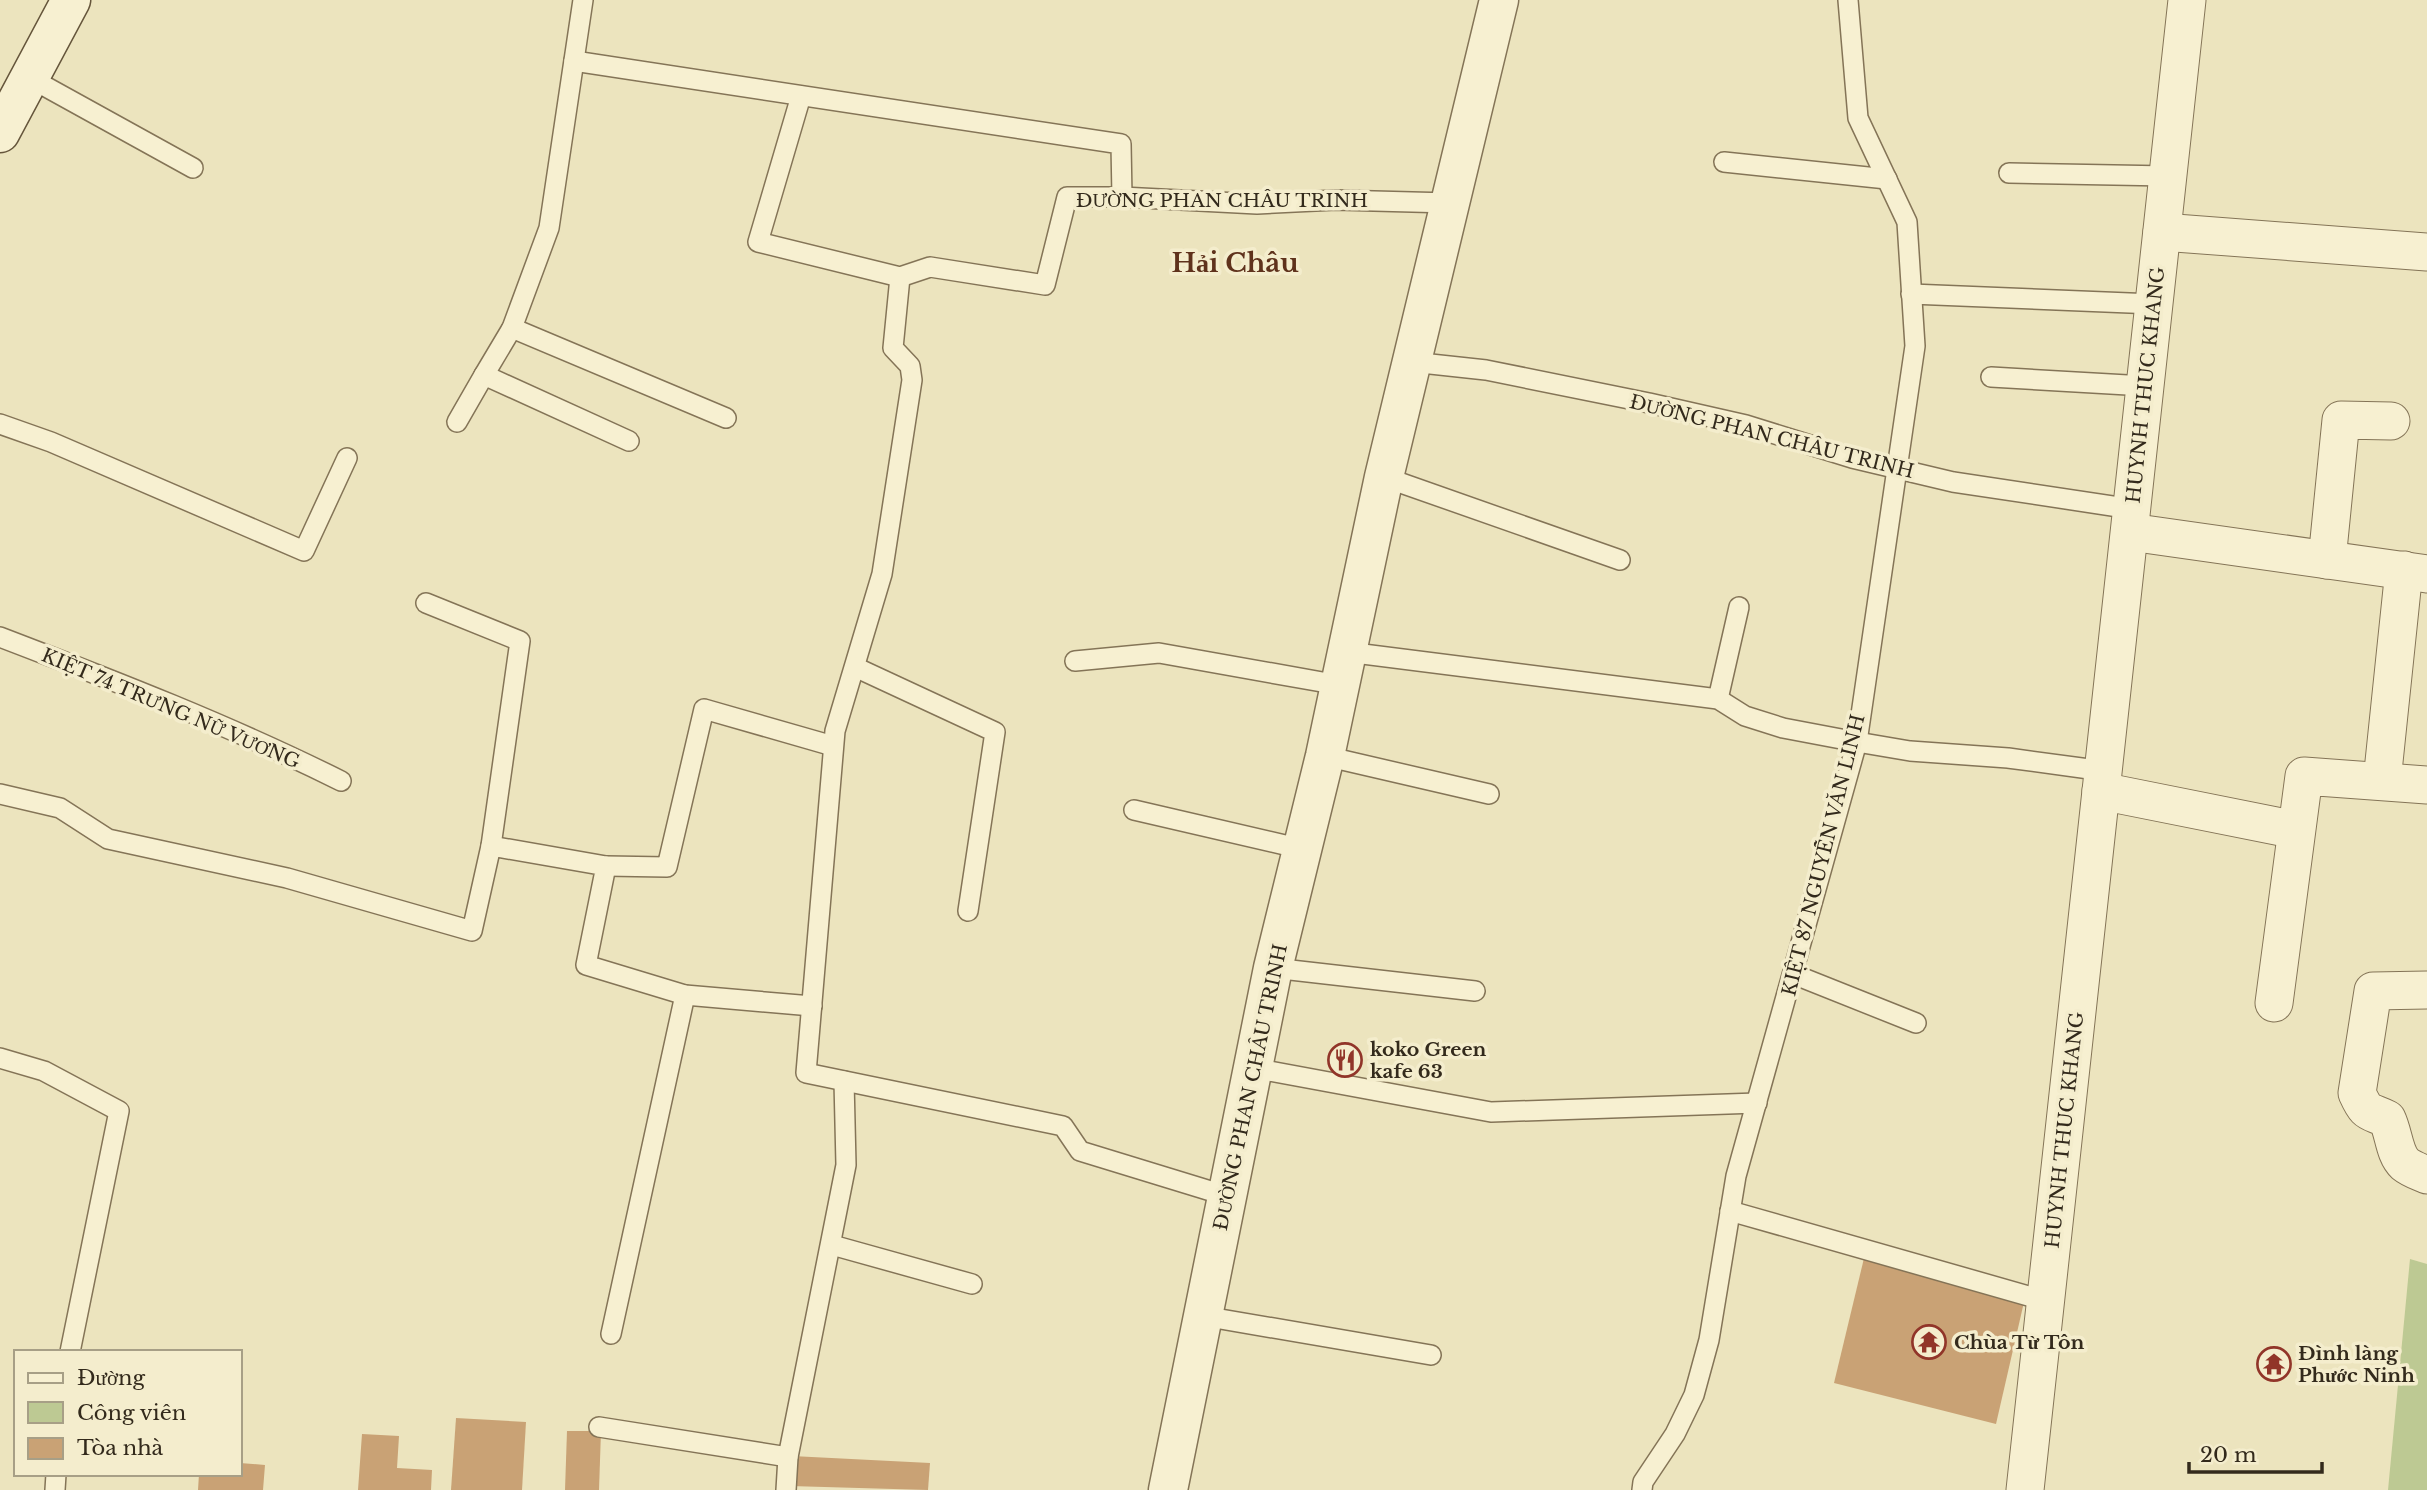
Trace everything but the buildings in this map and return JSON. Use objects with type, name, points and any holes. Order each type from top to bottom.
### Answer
[{"type":"street","points":[[0,133],[17,85],[71,0]]},
{"type":"street","name":"ĐƯỜNG PHAN CHÂU TRINH","points":[[1168,1490],[1273,968],[1325,755],[1384,477],[1499,0]]},
{"type":"street","name":"HUYNH THUC KHANG","points":[[2025,1490],[2187,0]]},
{"type":"street","points":[[2162,232],[2427,252]]},
{"type":"street","points":[[2327,559],[2341,420],[2391,421]]},
{"type":"street","points":[[2131,520],[2327,559],[2416,572],[2382,781]]},
{"type":"street","points":[[2274,1003],[2304,776],[2427,785]]},
{"type":"street","points":[[2103,781],[2296,830]]},
{"type":"street","points":[[2427,990],[2373,991],[2357,1093],[2370,1114],[2387,1119],[2398,1154],[2405,1164],[2427,1175]]},
{"type":"lane","points":[[457,422],[512,328],[549,228],[583,0]]},
{"type":"lane","name":"KIỆT 87 NGUYỄN VĂN LINH","points":[[1642,1490],[1643,1482],[1675,1434],[1695,1395],[1709,1340],[1736,1176],[1857,742],[1915,346],[1907,222],[1858,118],[1849,0]]},
{"type":"lane","points":[[574,61],[1121,144],[1122,197]]},
{"type":"lane","points":[[17,85],[193,168]]},
{"type":"lane","name":"ĐƯỜNG PHAN CHÂU TRINH","points":[[801,96],[758,242],[900,277],[930,267],[1045,285],[1067,197],[1257,204],[1336,200],[1450,203]]},
{"type":"lane","points":[[1724,162],[1887,179]]},
{"type":"lane","points":[[2009,173],[2168,176]]},
{"type":"lane","points":[[900,277],[893,348],[910,366],[912,380],[882,574],[835,731],[806,1073],[1063,1126],[1080,1152],[1227,1196]]},
{"type":"lane","points":[[1911,295],[2154,304]]},
{"type":"lane","points":[[512,328],[726,418]]},
{"type":"lane","name":"ĐƯỜNG PHAN CHÂU TRINH","points":[[1412,362],[1486,370],[1661,406],[1746,425],[1897,469],[2131,520]]},
{"type":"lane","points":[[484,376],[629,441]]},
{"type":"lane","points":[[1991,377],[2146,386]]},
{"type":"lane","points":[[0,424],[51,443],[304,551],[347,458]]},
{"type":"lane","points":[[1384,477],[1619,560]]},
{"type":"lane","points":[[0,794],[60,808],[108,839],[287,878],[472,931],[491,846],[520,640],[426,603]]},
{"type":"lane","points":[[1718,699],[1739,607]]},
{"type":"lane","name":"KIỆT 74 TRƯNG NỮ VƯƠNG","points":[[0,637],[85,669],[264,744],[341,781]]},
{"type":"lane","points":[[1075,661],[1159,653],[1718,699],[1745,716],[1783,728],[1910,751],[2008,758],[2103,781]]},
{"type":"lane","points":[[855,667],[995,732],[968,911]]},
{"type":"lane","points":[[491,846],[606,866],[667,867],[704,709],[834,746]]},
{"type":"lane","points":[[1325,755],[1489,793]]},
{"type":"lane","points":[[1134,810],[1302,849]]},
{"type":"lane","points":[[606,866],[586,965],[685,995],[812,1006]]},
{"type":"lane","points":[[1273,968],[1475,991]]},
{"type":"lane","points":[[1793,974],[1916,1023]]},
{"type":"lane","points":[[611,1334],[685,995]]},
{"type":"lane","points":[[0,1058],[44,1071],[119,1111],[70,1350]]},
{"type":"lane","points":[[1253,1068],[1491,1112],[1757,1103]]},
{"type":"lane","points":[[786,1490],[788,1457],[846,1165],[844,1081]]},
{"type":"lane","points":[[1730,1210],[2046,1301]]},
{"type":"lane","points":[[832,1245],[972,1284]]},
{"type":"lane","points":[[1203,1316],[1431,1355]]},
{"type":"lane","points":[[599,1427],[788,1457]]},
{"type":"green space","points":[[2410,1259],[2427,1264],[2427,1490],[2388,1490]]},
{"type":"place","name":"koko Green kafe 63","points":[[1345,1060]]},
{"type":"place","name":"Chùa Từ Tôn","points":[[1929,1342]]},
{"type":"place","name":"Đình làng Phước Ninh","points":[[2274,1364]]},
{"type":"district","name":"Hải Châu","points":[[1235,263]]}]
